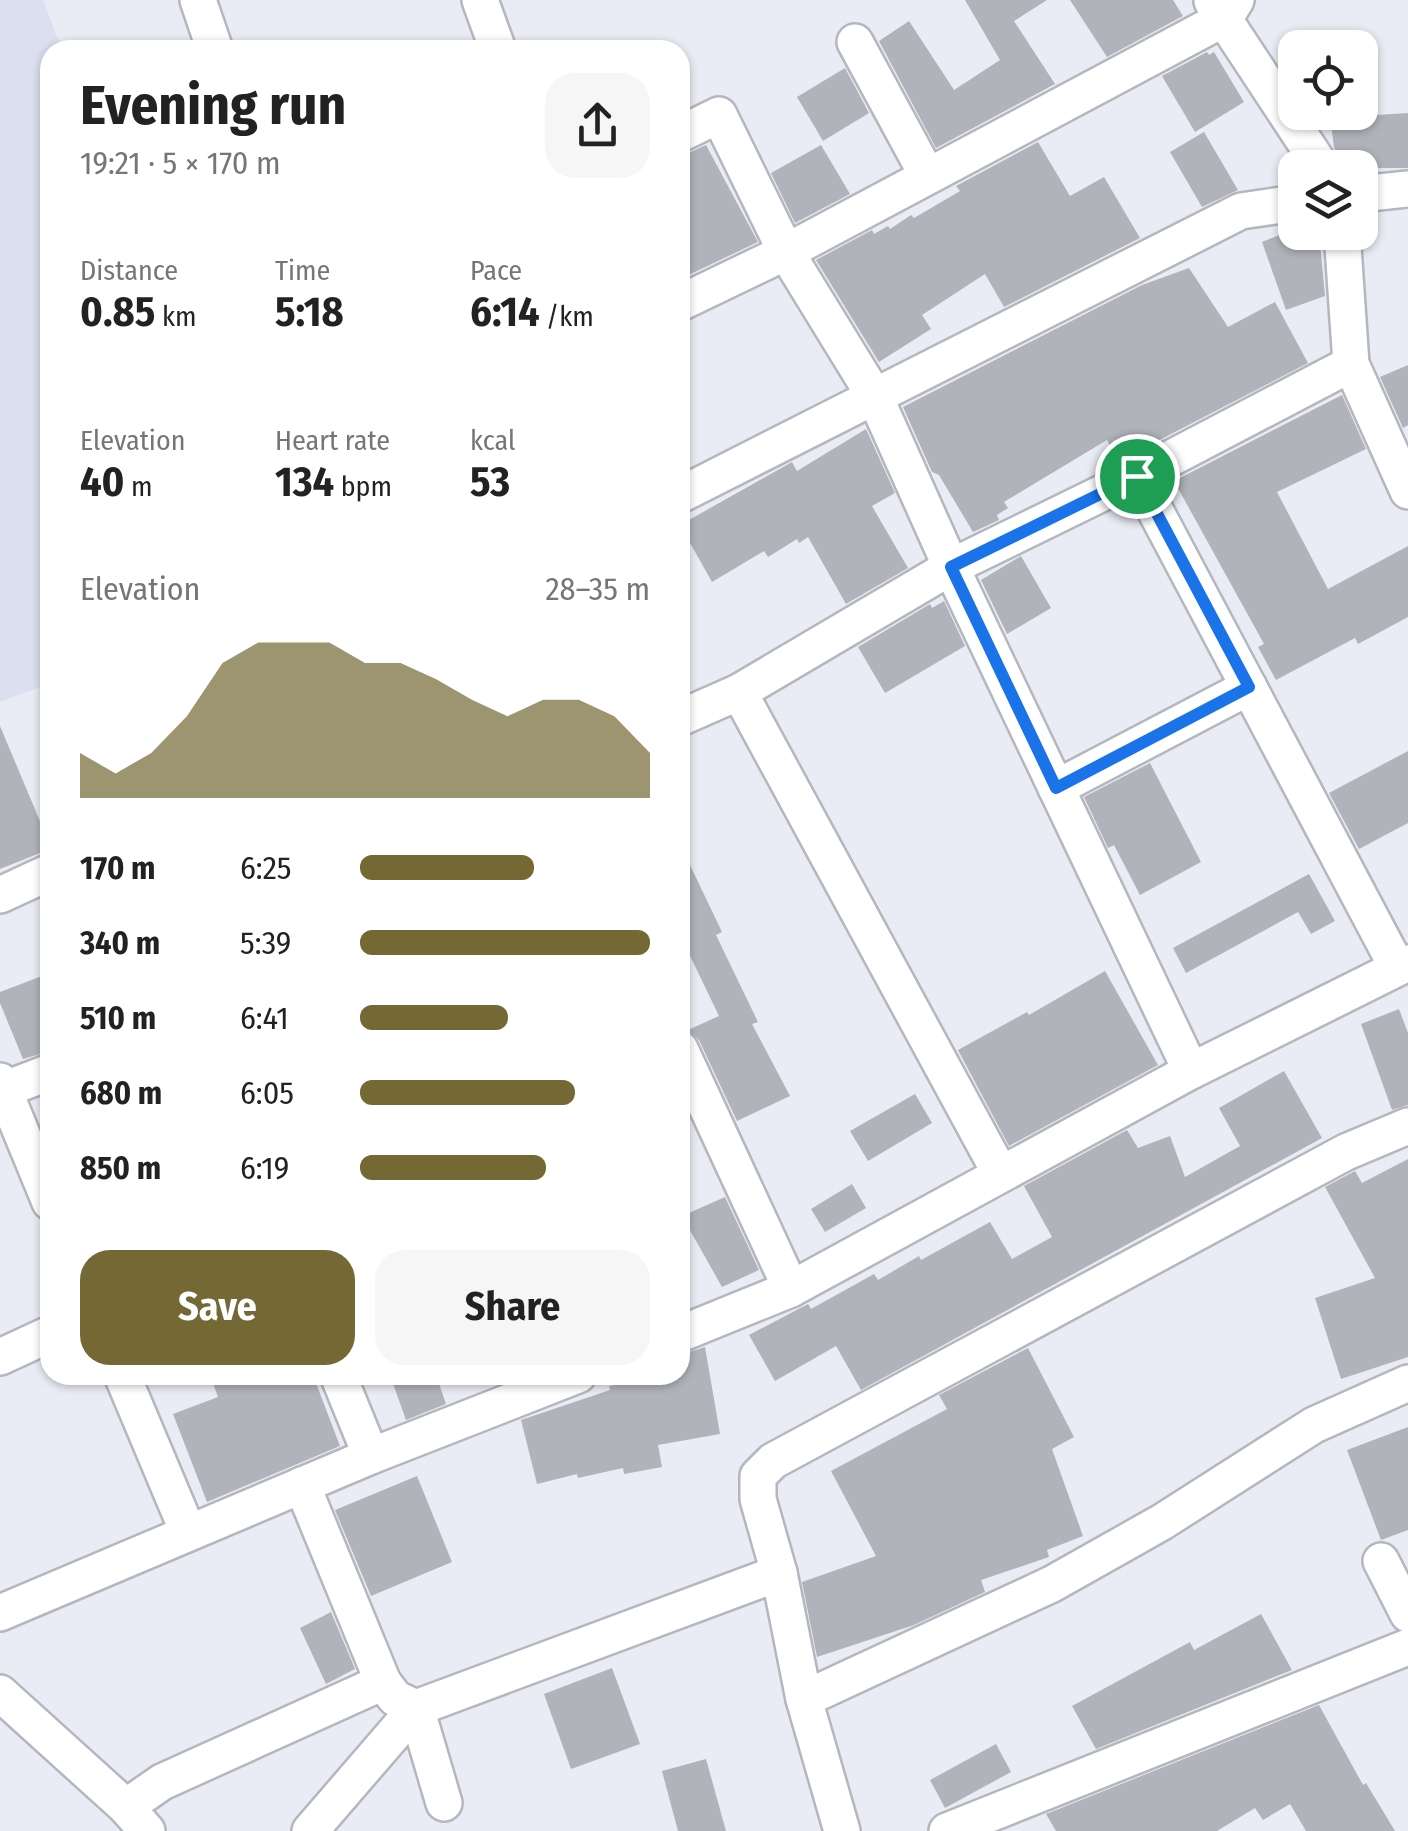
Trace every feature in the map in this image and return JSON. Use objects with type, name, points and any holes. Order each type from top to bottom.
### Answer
[{"type":"street","points":[[198,0],[212,40]]},
{"type":"street","points":[[480,0],[494,40]]},
{"type":"street","points":[[690,299],[786,252],[1224,6],[1311,150]]},
{"type":"street","points":[[855,42],[926,175]]},
{"type":"street","points":[[690,129],[719,115],[786,252],[875,396],[951,567],[1191,1072]]},
{"type":"street","points":[[1378,192],[1408,189]]},
{"type":"street","points":[[690,490],[1241,212],[1278,206]]},
{"type":"street","points":[[1343,250],[1351,364],[1408,489]]},
{"type":"street","points":[[690,714],[738,692],[951,567],[1137,476],[1351,364]]},
{"type":"street","points":[[690,1330],[790,1289],[1000,1173],[1402,965],[1137,476]]},
{"type":"street","points":[[1056,788],[1249,687]]},
{"type":"street","points":[[738,692],[1000,1173]]},
{"type":"street","points":[[0,895],[40,877]]},
{"type":"street","points":[[690,1071],[790,1289]]},
{"type":"street","points":[[40,1075],[2,1085],[40,1178]]},
{"type":"street","points":[[842,1831],[804,1699],[779,1572],[758,1500],[758,1476],[773,1461],[1346,1152],[1408,1126]]},
{"type":"street","points":[[0,1357],[40,1339]]},
{"type":"street","points":[[804,1699],[1052,1584],[1162,1522],[1314,1425],[1408,1383]]},
{"type":"street","points":[[126,1385],[188,1532]]},
{"type":"street","points":[[342,1385],[370,1456]]},
{"type":"street","points":[[0,1613],[370,1456],[552,1385]]},
{"type":"street","points":[[302,1486],[383,1682],[394,1698],[416,1708],[444,1803]]},
{"type":"street","points":[[1381,1562],[1408,1614]]},
{"type":"street","points":[[310,1831],[416,1708],[779,1572]]},
{"type":"street","points":[[947,1831],[1408,1647]]},
{"type":"street","points":[[0,1694],[137,1819],[162,1782],[383,1682]]},
{"type":"shaded area","points":[[0,0],[43,0],[58,40],[40,40],[40,687],[0,702]]},
{"type":"building","points":[[965,0],[1047,0],[1014,21],[1055,84],[936,148],[879,41],[909,21],[954,90],[1000,60]]},
{"type":"building","points":[[1070,0],[1173,0],[1183,16],[1107,57]]},
{"type":"building","points":[[1214,52],[1244,102],[1195,132],[1162,76]]},
{"type":"building","points":[[845,68],[869,113],[823,141],[797,97]]},
{"type":"building","points":[[1408,113],[1408,168],[1378,168],[1378,150],[1335,150],[1332,130],[1378,130],[1378,115]]},
{"type":"building","points":[[1204,132],[1238,190],[1202,207],[1170,152]]},
{"type":"building","points":[[1038,142],[1070,196],[1104,177],[1140,238],[1004,307],[985,274],[922,315],[931,329],[879,362],[816,260],[872,230],[874,234],[911,215],[914,218],[960,191],[956,186]]},
{"type":"building","points":[[706,145],[758,242],[690,274],[690,152]]},
{"type":"building","points":[[821,145],[850,194],[795,223],[771,173]]},
{"type":"building","points":[[1278,236],[1278,250],[1321,250],[1325,296],[1286,310],[1262,242]]},
{"type":"building","points":[[1189,268],[1228,327],[1275,302],[1308,363],[1119,461],[1107,440],[1004,502],[1008,508],[997,515],[999,520],[973,532],[939,475],[932,472],[903,407],[1142,285]]},
{"type":"building","points":[[1408,365],[1408,425],[1403,428],[1380,377]]},
{"type":"building","points":[[1342,395],[1366,449],[1277,492],[1328,589],[1408,546],[1408,617],[1358,644],[1355,638],[1276,680],[1258,647],[1264,644],[1174,481]]},
{"type":"building","points":[[866,429],[895,493],[872,506],[908,568],[846,604],[808,537],[799,543],[797,539],[768,557],[764,551],[712,582],[690,543],[690,519],[792,462],[797,471]]},
{"type":"building","points":[[1021,556],[1051,608],[1007,634],[981,580]]},
{"type":"building","points":[[944,601],[965,646],[885,693],[858,647],[930,604],[932,608]]},
{"type":"building","points":[[0,726],[40,821],[40,853],[0,869]]},
{"type":"building","points":[[1408,751],[1408,823],[1359,849],[1329,793]]},
{"type":"building","points":[[1150,763],[1201,862],[1140,895],[1114,845],[1108,848],[1084,797]]},
{"type":"building","points":[[690,865],[722,932],[716,935],[758,1022],[752,1024],[790,1096],[737,1121],[699,1040],[690,1032],[719,1016],[690,956]]},
{"type":"building","points":[[1309,874],[1335,921],[1311,934],[1298,912],[1186,973],[1173,948]]},
{"type":"building","points":[[1105,971],[1158,1065],[1009,1146],[958,1050]]},
{"type":"building","points":[[40,977],[40,1054],[23,1059],[0,1003],[0,992]]},
{"type":"building","points":[[1399,1009],[1408,1033],[1408,1105],[1392,1110],[1361,1024]]},
{"type":"building","points":[[1284,1071],[1322,1138],[861,1390],[836,1346],[775,1381],[749,1335],[808,1304],[811,1309],[874,1274],[878,1280],[919,1256],[921,1260],[990,1222],[1012,1259],[1052,1237],[1024,1186],[1127,1130],[1138,1148],[1170,1136],[1185,1177],[1240,1146],[1219,1108]]},
{"type":"building","points":[[915,1094],[932,1123],[868,1161],[850,1131]]},
{"type":"building","points":[[1408,1159],[1408,1357],[1341,1379],[1315,1298],[1375,1278],[1325,1187],[1355,1171],[1362,1183]]},
{"type":"building","points":[[852,1184],[866,1208],[825,1232],[811,1209]]},
{"type":"building","points":[[725,1197],[759,1270],[722,1287],[690,1230],[690,1212]]},
{"type":"building","points":[[705,1347],[720,1434],[658,1445],[662,1467],[624,1474],[623,1468],[578,1478],[577,1474],[537,1484],[521,1420],[610,1390],[609,1386],[690,1385],[690,1352]]},
{"type":"building","points":[[1028,1348],[1074,1437],[1052,1449],[1083,1536],[1047,1550],[1049,1557],[981,1580],[985,1592],[914,1625],[817,1657],[802,1582],[876,1556],[831,1471],[947,1409],[939,1395]]},
{"type":"building","points":[[214,1385],[317,1385],[340,1446],[207,1502],[173,1414],[218,1397]]},
{"type":"building","points":[[394,1385],[439,1385],[446,1404],[406,1420]]},
{"type":"building","points":[[1408,1427],[1408,1530],[1381,1540],[1347,1450]]},
{"type":"building","points":[[417,1476],[452,1562],[371,1596],[335,1510]]},
{"type":"building","points":[[331,1612],[355,1669],[326,1684],[300,1628]]},
{"type":"building","points":[[1261,1614],[1292,1670],[1096,1749],[1072,1706],[1190,1642],[1194,1650]]},
{"type":"building","points":[[612,1668],[640,1744],[571,1769],[544,1694]]},
{"type":"building","points":[[1319,1705],[1363,1785],[1366,1783],[1395,1831],[1306,1831],[1290,1804],[1263,1820],[1255,1808],[1217,1831],[1056,1831],[1046,1814]]},
{"type":"building","points":[[996,1744],[1011,1772],[945,1808],[930,1780]]},
{"type":"building","points":[[706,1759],[726,1831],[678,1831],[662,1771]]},
{"type":"route","points":[[1137,476],[1249,687],[1056,788],[951,567],[1137,476]]}]
